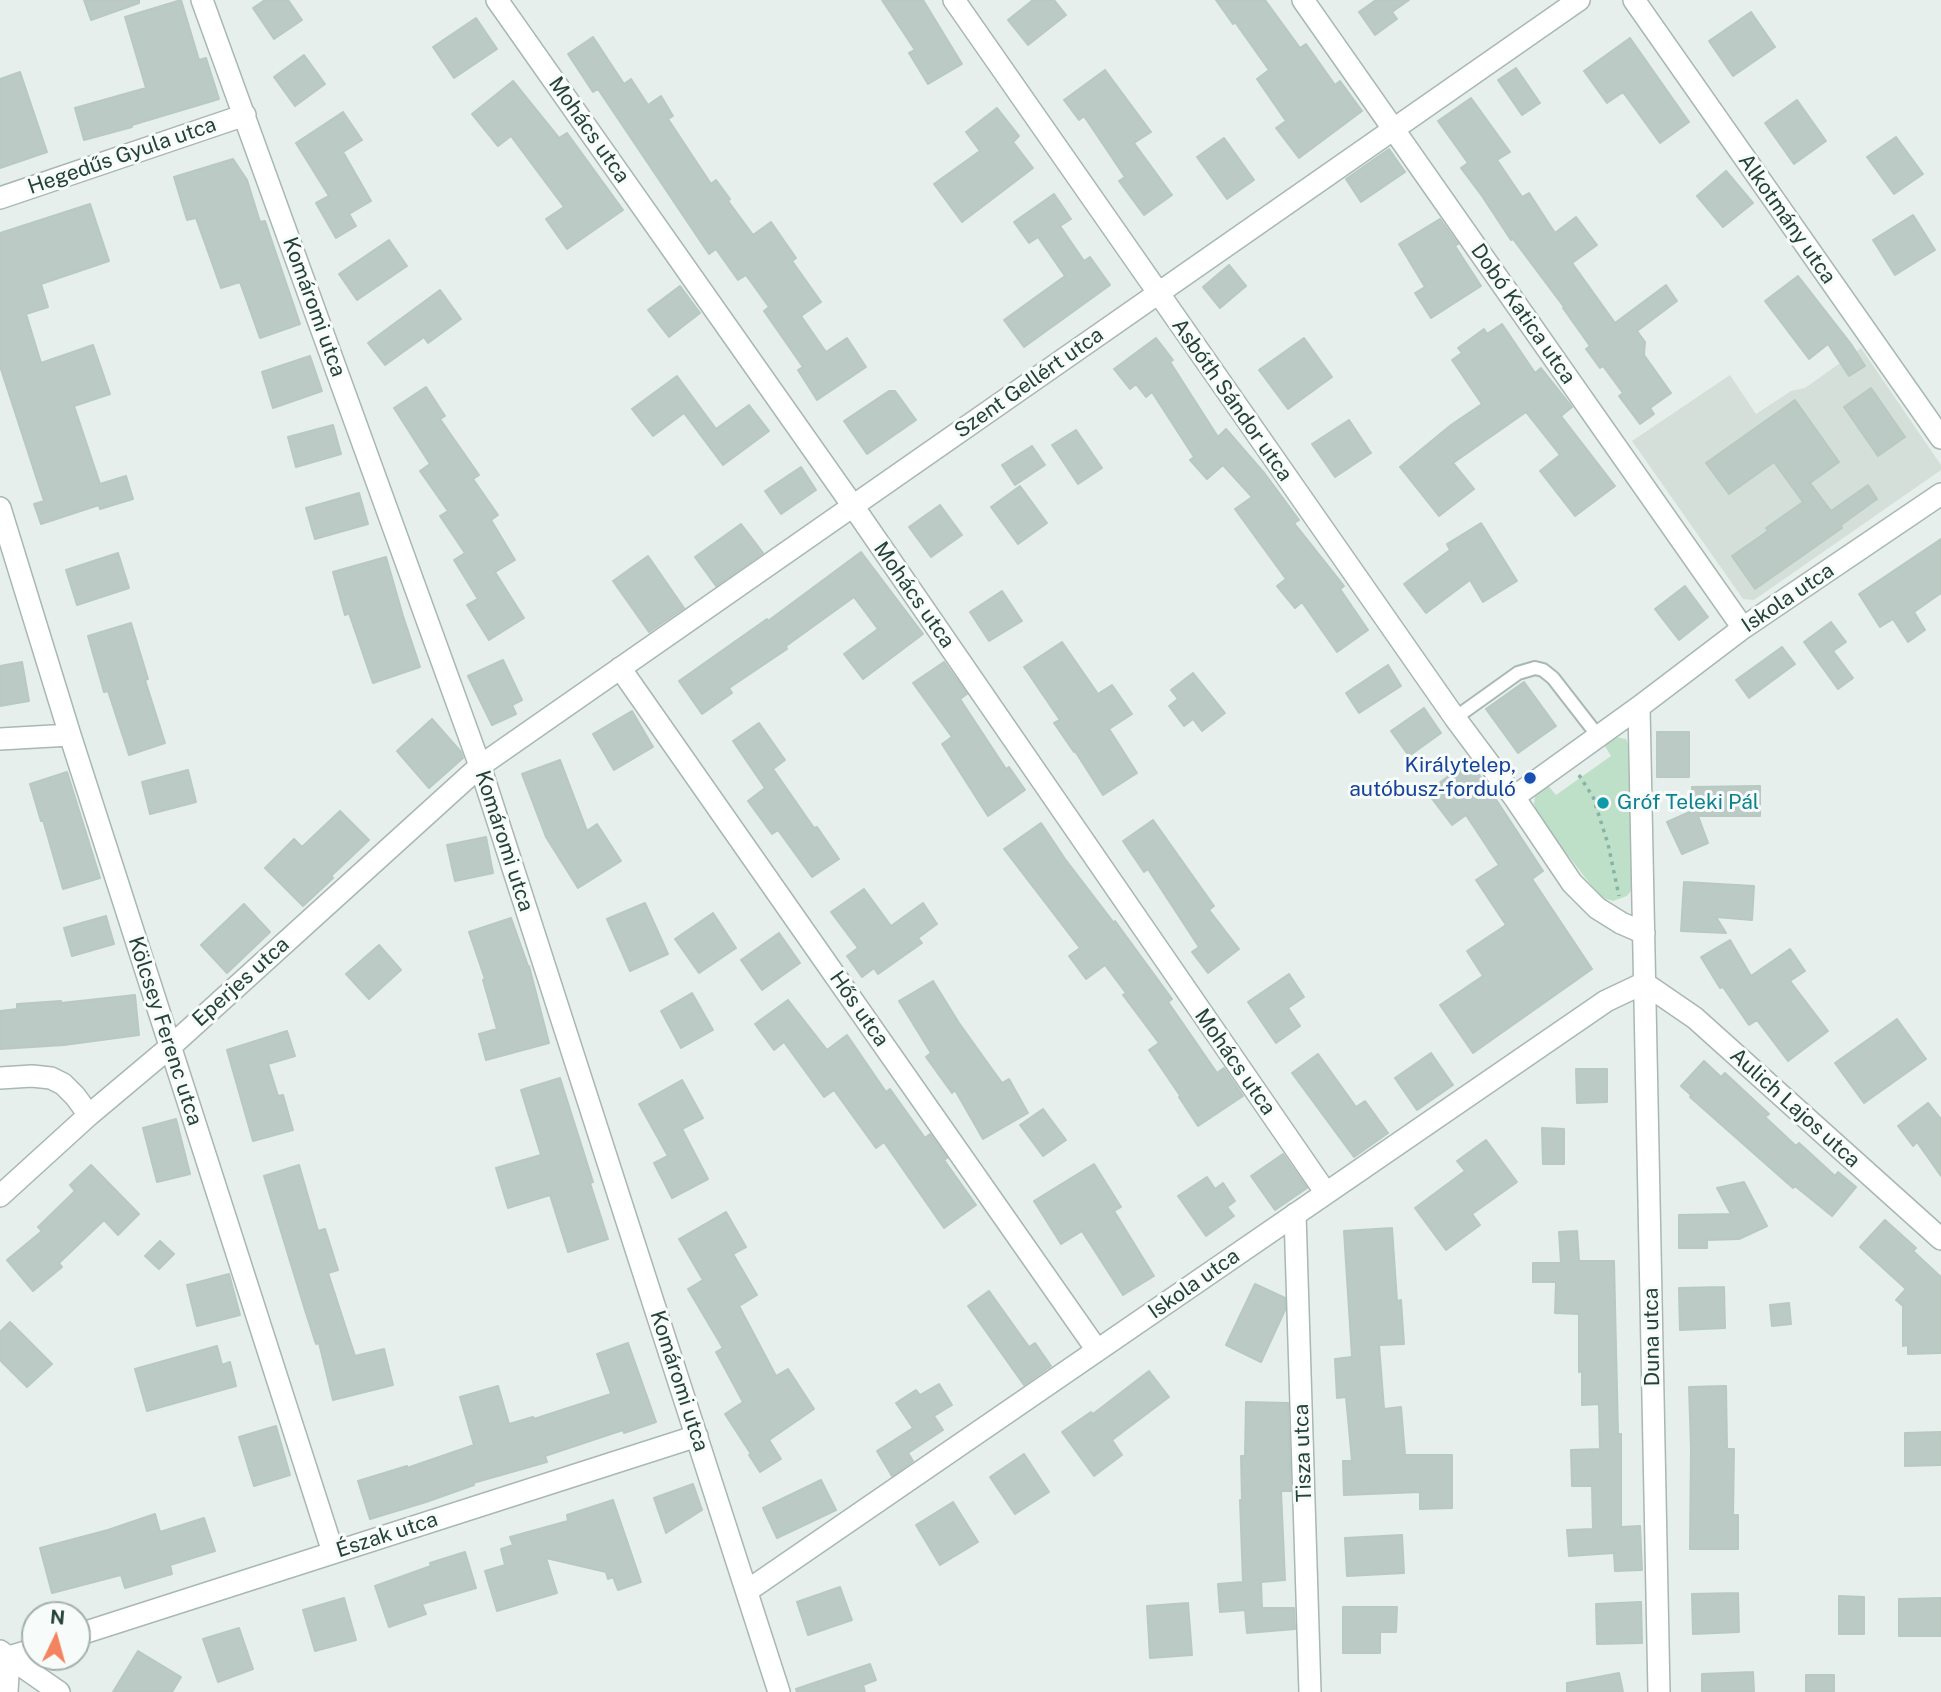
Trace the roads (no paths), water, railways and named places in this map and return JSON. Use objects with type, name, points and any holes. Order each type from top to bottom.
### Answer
[{"type":"street","name":"Komáromi utca","points":[[202,0],[480,766],[779,1692]]},
{"type":"street","name":"Mohács utca","points":[[497,0],[853,506],[1326,1193]]},
{"type":"street","name":"Asbóth Sándor utca","points":[[954,0],[1572,883],[1597,908],[1644,933]]},
{"type":"street","name":"Dobó Katica utca","points":[[1303,0],[1743,628]]},
{"type":"street","name":"Szent Gellért utca","points":[[480,766],[1579,0]]},
{"type":"street","name":"Alkotmány utca","points":[[1634,0],[1941,438]]},
{"type":"street","name":"Hegedűs Gyula utca","points":[[0,198],[244,115]]},
{"type":"street","name":"Iskola utca","points":[[1514,797],[1743,628],[1941,494]]},
{"type":"street","name":"Kölcsey Ferenc utca","points":[[0,508],[70,735],[333,1552]]},
{"type":"street","name":"Hős utca","points":[[620,668],[1097,1350]]},
{"type":"street","name":"Duna utca","points":[[1639,707],[1659,1692]]},
{"type":"street","points":[[0,739],[70,735]]},
{"type":"street","name":"Eperjes utca","points":[[0,1196],[89,1115],[170,1047],[480,766]]},
{"type":"street","name":"Iskola utca","points":[[747,1591],[1606,1001],[1644,983]]},
{"type":"street","name":"Aulich Lajos utca","points":[[1644,983],[1695,1018],[1941,1239]]},
{"type":"street","points":[[0,1078],[51,1078],[63,1084],[89,1115]]},
{"type":"street","name":"Tisza utca","points":[[1295,1214],[1310,1692]]},
{"type":"street","name":"Észak utca","points":[[91,1630],[697,1436]]},
{"type":"street","points":[[4,1654],[7,1692]]},
{"type":"street","points":[[4,1654],[59,1692]]},
{"type":"lane","points":[[1455,718],[1518,673],[1535,668],[1543,670],[1553,678],[1598,736]]},
{"type":"place","name":"Királytelep, autóbusz-forduló","points":[[1530,778]]},
{"type":"place","name":"Gróf Teleki Pál","points":[[1603,803]]}]
